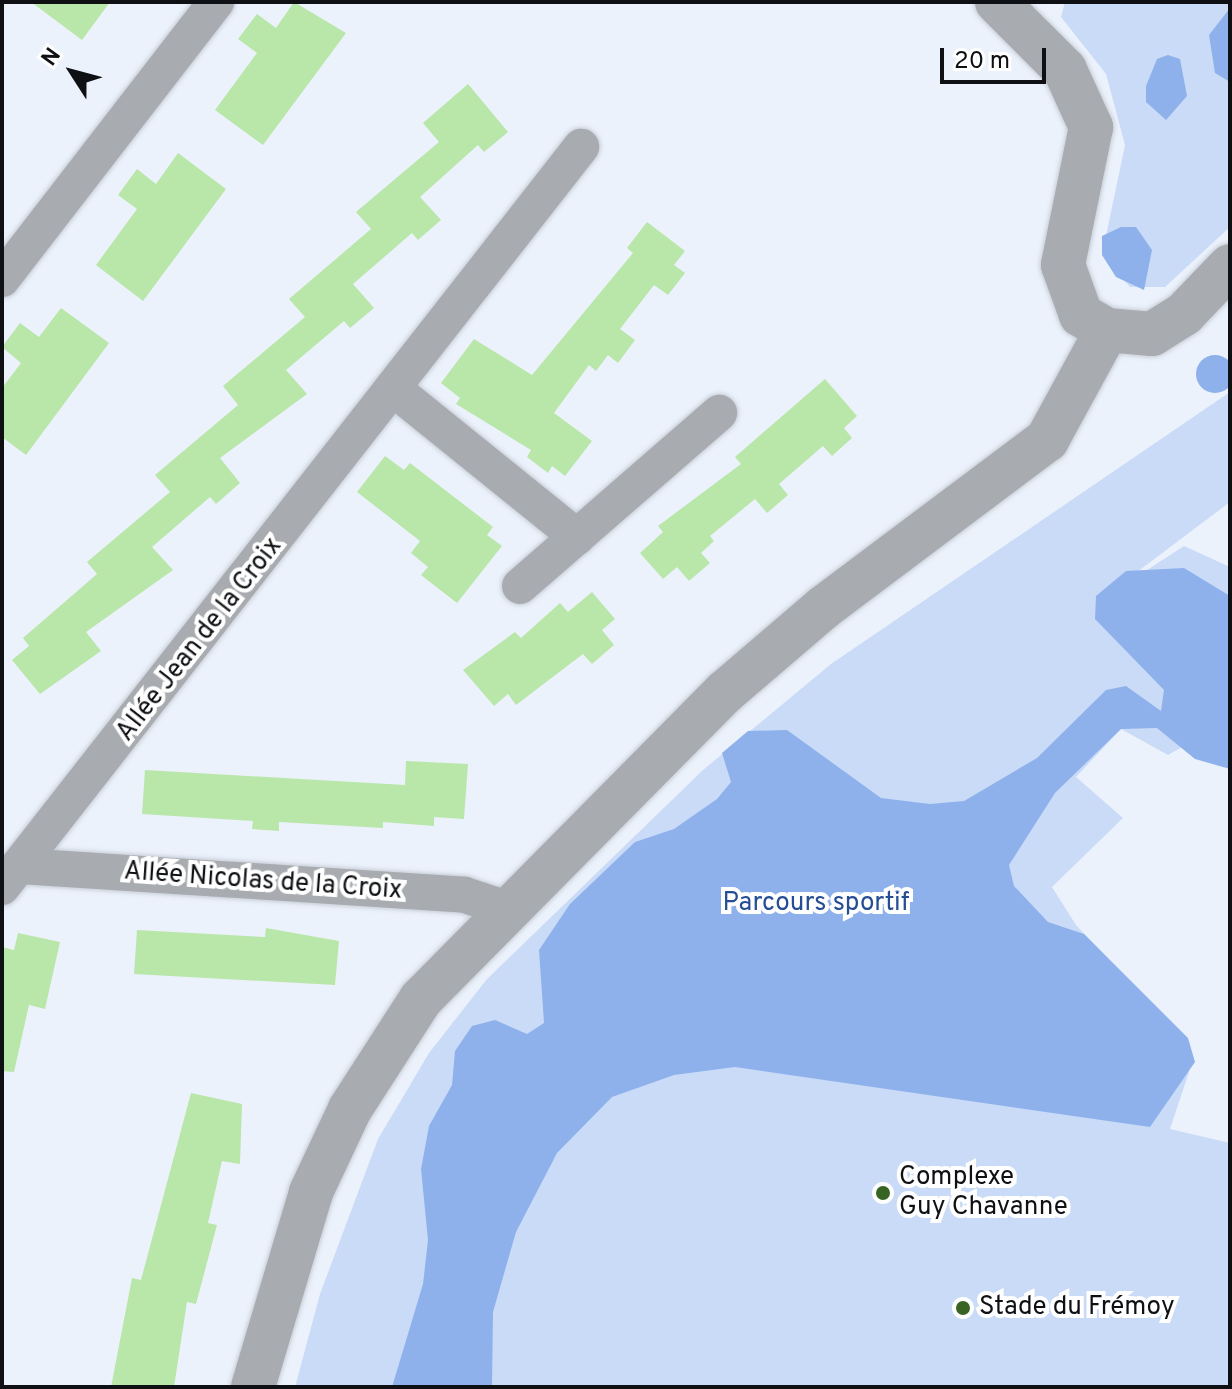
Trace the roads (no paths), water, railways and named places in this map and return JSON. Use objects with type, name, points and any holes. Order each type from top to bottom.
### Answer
[{"type":"street","points":[[2,279],[216,2]]},
{"type":"street","points":[[1005,5],[1065,70],[1085,107],[1092,150],[1063,265],[1081,315],[1107,330],[1136,336],[1168,326],[1230,266]]},
{"type":"street","name":"Allée Jean de la Croix","points":[[11,877],[395,390],[581,147]]},
{"type":"street","points":[[253,1387],[296,1234],[350,1109],[421,999],[504,908],[779,644],[1047,440],[1107,330]]},
{"type":"street","points":[[395,390],[577,537]]},
{"type":"street","points":[[520,586],[719,413]]},
{"type":"street","name":"Allée Nicolas de la Croix","points":[[11,877],[465,895],[504,908]]},
{"type":"place","name":"Complexe Guy Chavanne","points":[[883,1193]]},
{"type":"place","name":"Stade du Frémoy","points":[[963,1308]]},
{"type":"park label","name":"Parcours sportif","points":[[816,904]]}]
